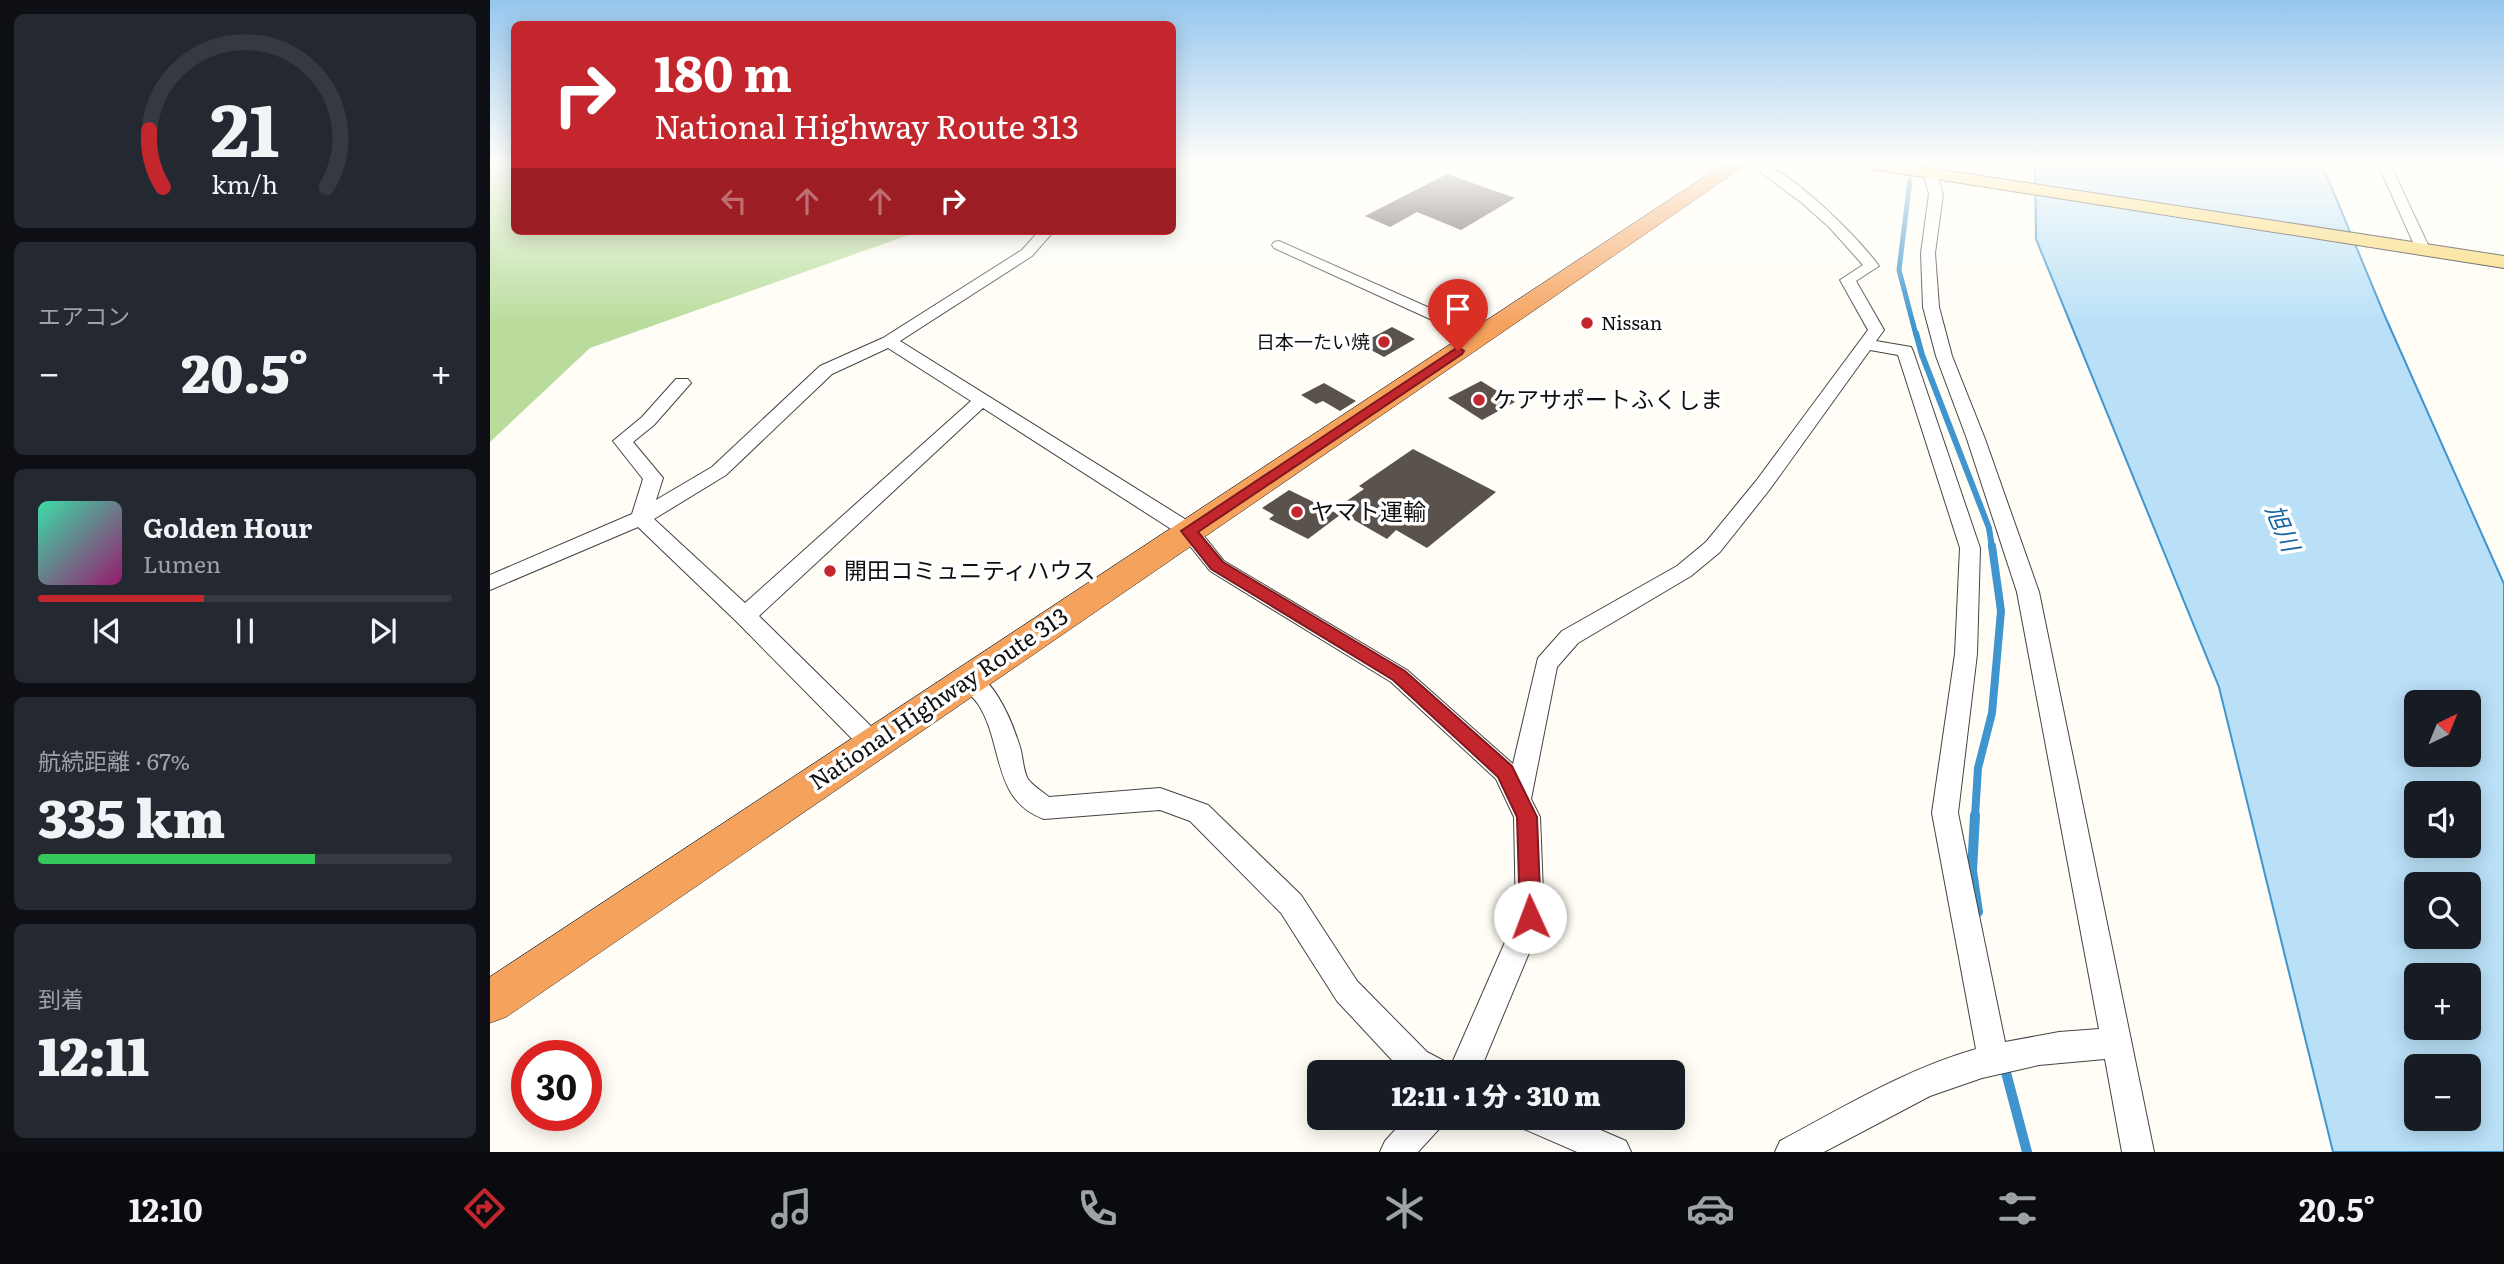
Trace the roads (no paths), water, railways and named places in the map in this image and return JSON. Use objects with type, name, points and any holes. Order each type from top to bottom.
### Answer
[{"type":"highway","name":"National Highway Route 313","points":[[490,1002],[1657,218]]},
{"type":"main road","points":[[2234,218],[2504,262]]},
{"type":"street","points":[[1518,799],[1546,664],[1570,637],[1684,570],[1713,547],[1763,485],[1876,330],[1848,280],[1872,266],[1827,218]]},
{"type":"street","points":[[1933,218],[1928,253],[1931,307],[1944,356],[1976,439],[2028,592],[2138,1152]]},
{"type":"street","points":[[2404,218],[2416,248]]},
{"type":"street","points":[[490,583],[641,518],[719,471],[826,370],[889,341],[1027,253],[1043,235]]},
{"type":"street","points":[[1279,245],[1480,336]]},
{"type":"street","points":[[889,341],[1189,531],[1217,566],[1399,676],[1505,772],[1527,817],[1530,917],[1470,1060]]},
{"type":"street","points":[[1867,344],[1905,351],[1970,548],[1966,654],[1945,813],[1994,1062]]},
{"type":"street","points":[[641,518],[653,478],[622,441],[648,421],[682,383]]},
{"type":"street","points":[[745,616],[982,400]]},
{"type":"street","points":[[641,518],[745,616],[873,744]]},
{"type":"street","points":[[968,679],[988,699],[1007,744],[1017,784],[1044,808],[1160,799],[1199,813],[1291,904],[1347,992],[1413,1060]]},
{"type":"street","points":[[1791,1152],[1906,1093],[1964,1068],[2091,1044],[2117,1044]]},
{"type":"street","points":[[1396,1152],[1417,1130]]},
{"type":"street","points":[[1563,1130],[1615,1152]]},
{"type":"water","name":"旭川","points":[[2036,218],[2344,218],[2504,584],[2504,1152],[2333,1152],[2219,687],[2036,239]]},
{"type":"waterway","points":[[1905,218],[1899,270],[1916,335]]},
{"type":"waterway","points":[[1916,333],[1989,528],[1992,548]]},
{"type":"waterway","points":[[1975,816],[1978,768],[1992,713],[2001,611],[1992,546]]},
{"type":"waterway","points":[[1975,815],[1972,871],[1978,912]]},
{"type":"waterway","points":[[2004,1065],[2027,1152]]},
{"type":"place","name":"Nissan","points":[[1587,323]]},
{"type":"place","name":"日本一たい焼","points":[[1384,342]]},
{"type":"place","name":"ケアサポートふくしま","points":[[1479,400]]},
{"type":"place","name":"ヤマト運輸","points":[[1297,512]]},
{"type":"place","name":"開田コミュニティハウス","points":[[830,571]]}]
